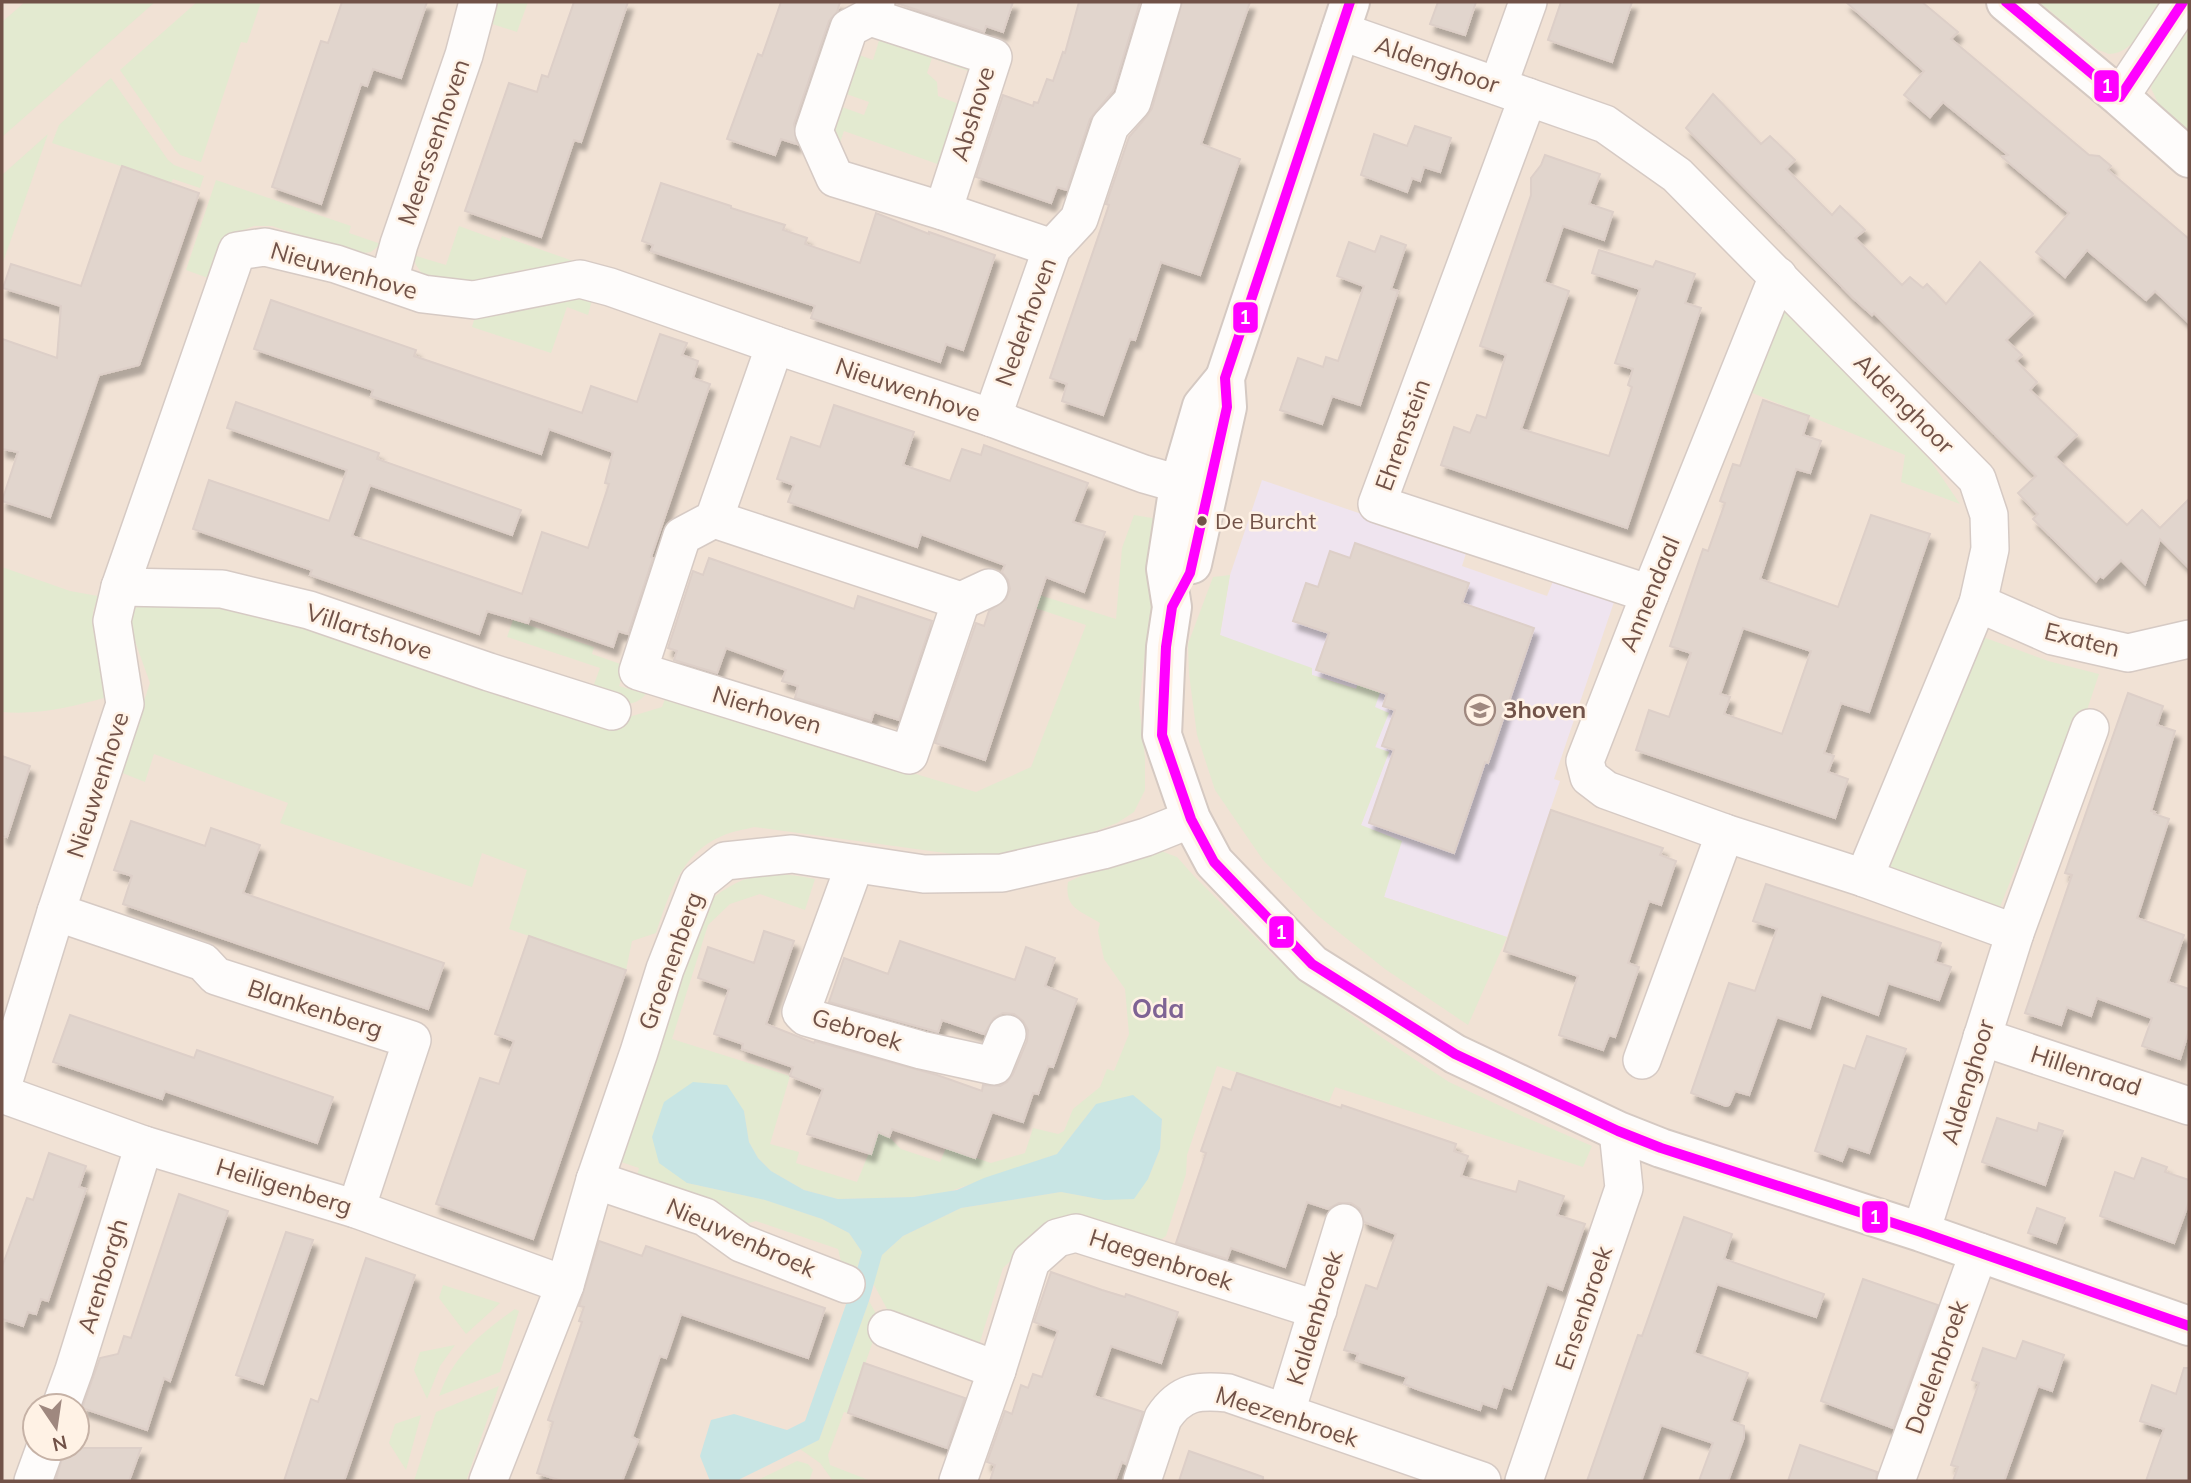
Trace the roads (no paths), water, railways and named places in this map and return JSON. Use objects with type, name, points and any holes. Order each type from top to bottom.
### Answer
[{"type":"street","name":"Meerssenhoven","points":[[388,281],[464,55],[478,2]]},
{"type":"street","name":"Nederhoven","points":[[992,418],[1052,248],[1079,219],[1110,126],[1132,102],[1162,2]]},
{"type":"street","points":[[1513,92],[1528,2]]},
{"type":"street","points":[[2006,2],[2189,158]]},
{"type":"street","points":[[2120,97],[2183,2]]},
{"type":"street","name":"Abshove","points":[[943,211],[993,57],[873,9],[849,28],[814,131],[835,178],[1052,248]]},
{"type":"street","points":[[1345,16],[1225,378],[1227,407],[1193,489],[1190,573],[1172,607],[1166,647],[1162,735],[1191,820],[1214,862],[1312,964],[1455,1054],[1618,1131],[1661,1148],[1921,1232],[2189,1326]]},
{"type":"street","name":"Aldenghoor","points":[[1345,16],[1513,92],[1605,124],[1677,175],[1977,479],[1989,515],[1990,549],[1978,603],[1864,878]]},
{"type":"street","name":"Ehrenstein","points":[[1513,92],[1377,504],[1650,594]]},
{"type":"street","name":"Nieuwenhove","points":[[2,1087],[125,704],[112,621],[120,587],[237,250],[265,247],[337,264],[423,294],[474,300],[580,279],[610,287],[1193,489]]},
{"type":"street","name":"Annendaal","points":[[1778,276],[1585,761],[1589,777],[1606,790],[1725,834],[1864,878]]},
{"type":"street","points":[[714,520],[775,345]]},
{"type":"street","name":"Nierhoven","points":[[714,520],[975,595],[909,755],[638,671],[682,536],[714,520]]},
{"type":"street","name":"Villartshove","points":[[120,587],[222,589],[309,610],[612,712]]},
{"type":"street","name":"Exaten","points":[[1978,603],[2053,636],[2127,653],[2189,639]]},
{"type":"street","name":"Aldenghoor","points":[[1921,1232],[2015,933],[2090,728]]},
{"type":"street","name":"Groenenberg","points":[[488,1481],[565,1285],[595,1180],[665,969],[699,882],[725,862],[792,854],[924,874],[1002,873],[1103,850],[1191,820]]},
{"type":"street","points":[[1642,1060],[1725,834]]},
{"type":"street","name":"Gebroek","points":[[855,864],[800,1012],[806,1017],[921,1050],[993,1066],[1007,1034]]},
{"type":"street","points":[[1864,878],[2015,933]]},
{"type":"street","name":"Blankenberg","points":[[56,912],[203,962],[215,976],[412,1040],[356,1209]]},
{"type":"street","name":"Hillenraad","points":[[1982,1037],[2189,1106]]},
{"type":"street","name":"Heiligenberg","points":[[2,1094],[144,1145],[356,1209],[565,1285]]},
{"type":"street","name":"Ensenbroek","points":[[1524,1481],[1625,1188],[1618,1131]]},
{"type":"street","name":"Arenborgh","points":[[66,1392],[144,1145]]},
{"type":"street","name":"Nieuwenbroek","points":[[595,1180],[705,1217],[741,1243],[846,1284]]},
{"type":"street","name":"Kaldenbroek","points":[[1286,1412],[1344,1223]]},
{"type":"street","name":"Haegenbroek","points":[[958,1481],[998,1370],[1031,1261],[1057,1238],[1076,1233],[1318,1310]]},
{"type":"street","name":"Daelenbroek","points":[[1896,1481],[1979,1252]]},
{"type":"street","points":[[887,1329],[998,1370]]},
{"type":"street","name":"Meezenbroek","points":[[1142,1481],[1164,1418],[1178,1400],[1205,1391],[1228,1393],[1482,1481]]},
{"type":"street","points":[[33,1481],[40,1462]]},
{"type":"water","points":[[693,1082],[727,1085],[744,1111],[749,1142],[758,1158],[771,1171],[804,1190],[838,1199],[913,1197],[957,1190],[984,1178],[1057,1154],[1096,1104],[1133,1095],[1162,1119],[1160,1149],[1148,1179],[1134,1199],[1104,1200],[1061,1192],[961,1208],[903,1236],[882,1255],[869,1301],[819,1440],[739,1481],[710,1481],[700,1456],[711,1420],[734,1414],[787,1430],[805,1421],[862,1252],[849,1233],[822,1219],[765,1200],[687,1183],[659,1163],[652,1137],[664,1102]]},
{"type":"place","name":"De Burcht","points":[[1202,521]]},
{"type":"place","name":"3hoven","points":[[1480,710]]},
{"type":"district","name":"Oda","points":[[1158,1009]]}]
